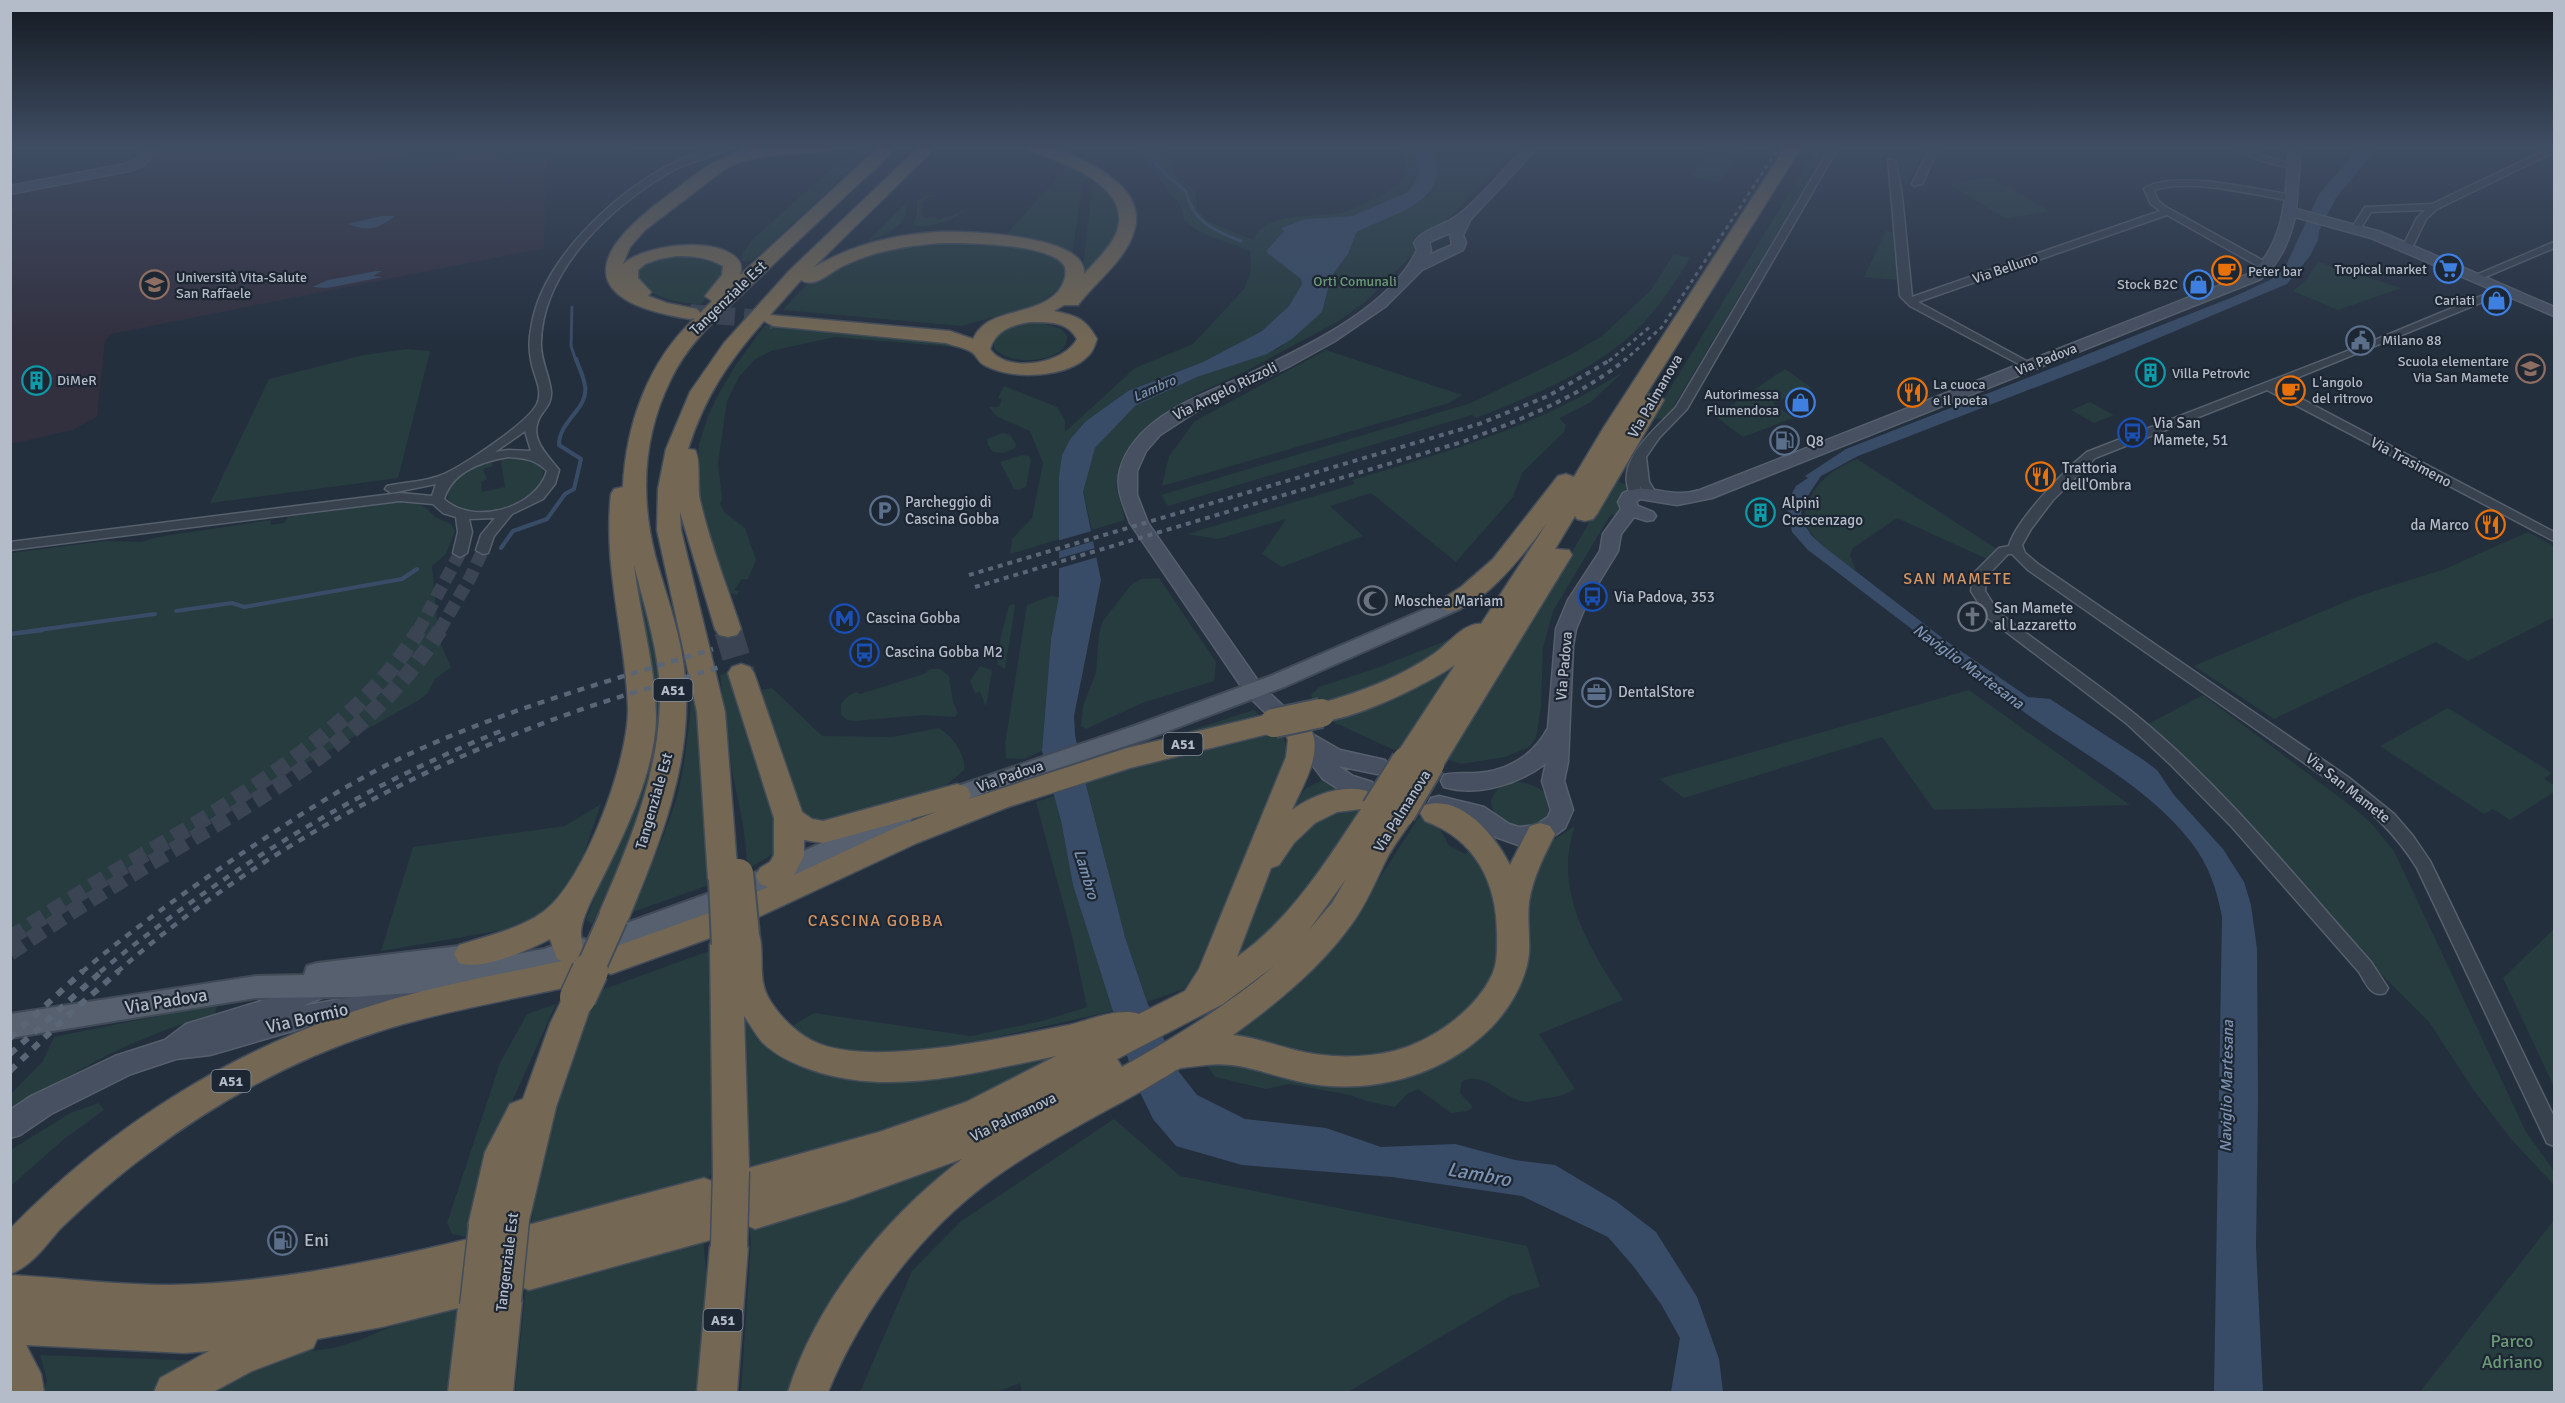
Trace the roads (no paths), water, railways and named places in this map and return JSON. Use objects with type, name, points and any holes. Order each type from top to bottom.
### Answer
[{"type":"highway","points":[[658,211],[640,225],[618,252],[613,267],[618,284],[644,301],[693,310],[658,300],[640,291],[628,280],[629,269],[645,256],[677,249],[702,251],[731,262],[733,268],[730,278],[689,326],[680,342],[681,346]]},
{"type":"highway","name":"Tangenziale Est","points":[[493,1392],[503,1152],[528,1105],[543,1084],[573,967],[615,938],[656,805],[671,742],[672,666],[637,525],[633,487],[634,456],[652,396],[681,346],[704,319],[819,211]]},
{"type":"highway","name":"Tangenziale Est","points":[[717,1392],[713,1222],[747,1188],[736,904],[721,831],[711,712],[674,560],[668,522],[670,478],[687,424],[711,373],[769,317],[796,276],[862,211]]},
{"type":"highway","points":[[769,317],[939,335],[960,340],[981,349],[994,363],[1010,368],[1037,369],[1057,365],[1073,358],[1086,346],[1086,333],[1072,321],[1068,314],[1070,303],[1123,237],[1128,223],[1128,211]]},
{"type":"highway","name":"Via Palmanova","points":[[1423,755],[1511,599],[1615,427],[1752,211]]},
{"type":"highway","name":"Via Palmanova","points":[[1190,1027],[1246,970],[1287,934],[1327,884],[1374,802],[1423,755],[1520,622],[1691,334],[1767,211]]},
{"type":"highway","points":[[955,236],[982,238],[1049,249],[1062,254],[1072,262],[1075,268],[1074,278],[1065,295],[1053,304],[1024,317],[995,326],[951,331],[769,317],[818,272],[851,254],[884,244],[955,236]]},
{"type":"highway","points":[[1024,317],[1052,316],[1072,321]]},
{"type":"highway","points":[[981,349],[983,337],[995,326]]},
{"type":"highway","name":"A51","points":[[687,424],[688,499],[728,629]]},
{"type":"highway","points":[[1453,604],[1478,587],[1501,563],[1585,456],[1615,427]]},
{"type":"highway","points":[[457,986],[573,967],[565,932],[577,899],[588,879],[623,796],[641,734],[640,688],[619,534],[622,490],[634,456]]},
{"type":"highway","name":"A51","points":[[1090,760],[1290,728],[1321,713],[1388,691],[1431,669],[1464,647],[1511,599]]},
{"type":"highway","points":[[736,904],[781,870],[789,856],[790,844],[789,818],[741,673]]},
{"type":"highway","points":[[808,1392],[828,1346],[849,1310],[895,1248],[937,1203],[981,1167],[1016,1143],[1115,1055],[1165,1059],[1190,1027],[1199,998],[1212,977],[1276,812],[1300,757],[1302,740],[1290,728]]},
{"type":"highway","points":[[615,938],[736,904],[907,835],[1031,778],[1090,760]]},
{"type":"highway","points":[[789,818],[804,829],[823,832],[957,795]]},
{"type":"highway","points":[[1248,888],[1275,845],[1299,821],[1329,803],[1342,799],[1374,802]]},
{"type":"highway","name":"Via Palmanova","points":[[747,1188],[945,1126],[1013,1096],[1253,1002],[1308,953],[1332,928],[1350,902],[1371,860],[1374,802]]},
{"type":"highway","points":[[1437,809],[1458,821],[1483,843],[1494,862],[1513,910]]},
{"type":"highway","points":[[1190,1027],[1220,1047],[1241,1049],[1290,1064],[1334,1072],[1374,1070],[1423,1056],[1467,1029],[1490,1006],[1499,993],[1513,962],[1515,944],[1513,910],[1518,882],[1540,834]]},
{"type":"highway","points":[[470,954],[501,946],[542,928],[562,914],[577,899]]},
{"type":"highway","name":"A51","points":[[736,904],[748,983],[759,1011],[767,1023],[792,1046],[835,1063],[866,1068],[1115,1055]]},
{"type":"highway","name":"A51","points":[[19,1246],[80,1187],[125,1150],[166,1120],[235,1078],[302,1045],[457,986]]},
{"type":"highway","points":[[10,1294],[126,1304],[268,1299],[498,1264],[713,1222]]},
{"type":"highway","points":[[174,1392],[208,1371],[263,1346],[419,1300],[498,1264]]},
{"type":"highway","points":[[468,1392],[498,1264]]},
{"type":"highway","points":[[10,1325],[185,1333],[310,1322],[419,1300]]},
{"type":"highway","points":[[10,1357],[18,1366],[24,1392]]},
{"type":"main road","points":[[1090,760],[1453,604]]},
{"type":"main road","name":"Via Padova","points":[[736,904],[957,795],[1031,778]]},
{"type":"main road","name":"Via Padova","points":[[10,1026],[263,987],[322,986],[470,954],[573,967]]},
{"type":"main road","points":[[263,987],[299,977],[352,978]]},
{"type":"main road","name":"Via Padova","points":[[352,978],[457,986]]},
{"type":"street","points":[[539,457],[530,434],[534,418],[545,397],[535,344],[538,319],[555,275],[599,224],[614,211]]},
{"type":"street","points":[[1464,218],[1453,246],[1433,251],[1427,240],[1464,218],[1470,211]]},
{"type":"street","name":"Via Palmanova","points":[[1649,504],[1631,482],[1631,474],[1654,434],[1683,406],[1796,211]]},
{"type":"street","points":[[1898,211],[1904,295],[1910,301],[2028,366]]},
{"type":"street","points":[[2167,212],[2237,252],[2270,261],[2289,211]]},
{"type":"street","points":[[2308,211],[2407,248],[2554,312]]},
{"type":"street","points":[[2349,227],[2365,211]]},
{"type":"street","points":[[2407,248],[2422,219],[2430,211]]},
{"type":"street","name":"Via Belluno","points":[[1910,301],[2167,212]]},
{"type":"street","name":"Via Angelo Rizzoli","points":[[1416,268],[1427,240]]},
{"type":"street","points":[[2474,278],[2554,244]]},
{"type":"street","name":"Via Angelo Rizzoli","points":[[1374,802],[1331,773],[1254,690],[1134,515],[1128,487],[1132,461],[1145,440],[1165,422],[1201,400],[1287,362],[1320,344],[1378,304],[1416,268],[1453,246]]},
{"type":"street","name":"Via Padova","points":[[1540,834],[1554,826],[1560,816],[1561,806],[1553,781],[1566,629],[1575,606],[1609,550],[1623,541],[1649,504],[1690,504],[1706,494],[2249,279],[2270,261]]},
{"type":"street","points":[[2379,988],[2374,977],[2227,812],[2170,754],[2126,715],[2039,651],[1987,608],[1978,591],[1979,576],[2004,551],[2016,549],[2020,535],[2079,464],[2088,457],[2503,290]]},
{"type":"street","name":"Via Trasimeno","points":[[2266,386],[2554,537]]},
{"type":"street","points":[[10,537],[413,486],[450,476],[477,461],[534,418]]},
{"type":"street","points":[[10,546],[400,496],[437,500],[448,512],[462,516],[489,515],[509,511],[537,497],[550,484],[553,470],[545,460],[539,457],[511,454],[477,461]]},
{"type":"street","points":[[437,500],[438,492],[450,476]]},
{"type":"street","points":[[483,550],[484,540],[491,529],[509,511]]},
{"type":"street","points":[[460,553],[465,532],[462,516]]},
{"type":"street","name":"Via San Mamete","points":[[2016,549],[2019,555],[2033,567],[2353,788],[2394,825],[2424,866],[2554,1137]]},
{"type":"street","name":"Via Padova","points":[[1452,781],[1476,783],[1501,778],[1541,753],[1557,732],[1560,720]]},
{"type":"street","name":"Via Angelo Rizzoli","points":[[1290,728],[1334,758],[1377,766]]},
{"type":"street","points":[[1437,809],[1471,811],[1501,830],[1514,835],[1540,834]]},
{"type":"street","points":[[310,1015],[340,999],[352,978]]},
{"type":"street","name":"Via Bormio","points":[[170,1049],[201,1030],[266,1010],[322,986]]},
{"type":"street","name":"Via Bormio","points":[[10,1126],[41,1105],[108,1070],[170,1049],[210,1044],[310,1015],[457,986]]},
{"type":"water","name":"Lambro","points":[[1363,211],[1402,211],[1356,233],[1348,254],[1331,277],[1322,312],[1292,339],[1267,354],[1197,377],[1135,406],[1095,448],[1083,492],[1101,580],[1074,716],[1075,735],[1125,937],[1147,1002],[1179,1072],[1197,1095],[1245,1119],[1326,1128],[1381,1147],[1455,1144],[1515,1160],[1555,1165],[1617,1202],[1656,1232],[1697,1297],[1719,1359],[1723,1392],[1671,1392],[1680,1338],[1661,1304],[1634,1267],[1608,1237],[1522,1196],[1392,1177],[1242,1165],[1176,1146],[1153,1119],[1136,1084],[1073,885],[1061,821],[1042,751],[1051,639],[1059,596],[1059,477],[1062,455],[1071,438],[1086,421],[1128,391],[1203,362],[1262,331],[1289,306],[1302,284],[1301,279],[1267,253],[1267,250],[1284,231],[1281,228],[1304,219],[1352,216]]},
{"type":"water","name":"Naviglio Martesana","points":[[2311,211],[2329,211],[2310,256],[2287,284],[2106,360],[1858,456],[1821,476],[1805,500],[1801,512],[1802,520],[1811,535],[1823,546],[1945,640],[2028,697],[2050,699],[2157,770],[2174,795],[2223,849],[2244,882],[2251,905],[2257,949],[2256,1247],[2263,1392],[2214,1392],[2222,917],[2215,887],[2207,869],[2191,842],[2156,805],[2116,774],[2003,697],[1808,550],[1792,532],[1788,513],[1791,495],[1796,486],[1808,478],[1805,476],[1846,449],[2233,297],[2270,280],[2287,263]]},
{"type":"water","points":[[381,216],[395,216],[373,228],[348,224]]},
{"type":"water","points":[[382,271],[373,276],[383,277],[327,288],[312,287],[328,280]]},
{"type":"waterway","points":[[1194,211],[1213,229],[1241,241]]},
{"type":"waterway","points":[[572,307],[571,346],[576,361]]},
{"type":"waterway","points":[[501,548],[513,531],[547,519],[565,494],[574,489],[581,459],[559,445],[564,428],[579,408],[585,394],[584,379],[576,359]]},
{"type":"waterway","points":[[176,611],[232,603],[244,607],[402,579],[417,569]]},
{"type":"waterway","points":[[31,631],[155,614]]},
{"type":"waterway","points":[[10,634],[42,630]]},
{"type":"tunnel","points":[[690,313],[773,320]]},
{"type":"tunnel","points":[[439,631],[470,578],[483,550]]},
{"type":"tunnel","points":[[418,631],[460,553]]},
{"type":"tunnel","points":[[10,938],[242,795],[283,766],[360,703],[392,667],[419,630]]},
{"type":"tunnel","points":[[10,953],[106,890],[280,785],[316,759],[383,701],[413,668],[440,630]]},
{"type":"tunnel","points":[[728,630],[741,673]]},
{"type":"railway","points":[[1624,361],[1662,327],[1737,211]]},
{"type":"railway","points":[[1610,360],[1651,326]]},
{"type":"railway","points":[[975,587],[1462,442],[1568,397],[1608,373],[1626,359]]},
{"type":"railway","points":[[969,575],[1479,424],[1548,396],[1610,360]]},
{"type":"railway","points":[[82,972],[139,927],[238,856],[320,803],[383,767],[442,740],[518,710],[713,649]]},
{"type":"railway","points":[[117,972],[218,893],[271,858],[383,794],[500,740],[560,717],[720,667]]},
{"type":"railway","points":[[100,972],[194,900],[243,866],[294,835],[398,777],[506,729]]},
{"type":"railway","points":[[10,1038],[83,971]]},
{"type":"railway","points":[[10,1054],[102,971]]},
{"type":"railway","points":[[10,1071],[67,1016],[119,971]]},
{"type":"place","name":"Tropical market","points":[[2448,269]]},
{"type":"place","name":"Peter bar","points":[[2227,271]]},
{"type":"place","name":"Stock B2C","points":[[2199,284]]},
{"type":"place","name":"Università Vita-Salute San Raffaele","points":[[155,285]]},
{"type":"place","name":"Cariati","points":[[2496,300]]},
{"type":"place","name":"Milano 88","points":[[2361,340]]},
{"type":"place","name":"Scuola elementare Via San Mamete","points":[[2530,369]]},
{"type":"place","name":"Villa Petrovic","points":[[2151,373]]},
{"type":"place","name":"DiMeR","points":[[36,380]]},
{"type":"place","name":"L'angolo del ritrovo","points":[[2291,390]]},
{"type":"place","name":"La cuoca e il poeta","points":[[1912,392]]},
{"type":"place","name":"Autorimessa Flumendosa","points":[[1800,402]]},
{"type":"place","name":"Via San Mamete, 51","points":[[2132,432]]},
{"type":"place","name":"Q8","points":[[1785,441]]},
{"type":"place","name":"Trattoria dell'Ombra","points":[[2041,477]]},
{"type":"place","name":"Parcheggio di Cascina Gobba","points":[[884,511]]},
{"type":"place","name":"Alpini Crescenzago","points":[[1761,512]]},
{"type":"place","name":"da Marco","points":[[2490,525]]},
{"type":"place","name":"Via Padova, 353","points":[[1593,597]]},
{"type":"place","name":"Moschea Mariam","points":[[1373,601]]},
{"type":"place","name":"San Mamete al Lazzaretto","points":[[1973,617]]},
{"type":"place","name":"Cascina Gobba","points":[[845,618]]},
{"type":"place","name":"Cascina Gobba M2","points":[[864,652]]},
{"type":"place","name":"DentalStore","points":[[1597,692]]},
{"type":"place","name":"Eni","points":[[283,1240]]},
{"type":"district","name":"SAN MAMETE","points":[[1958,578]]},
{"type":"district","name":"CASCINA GOBBA","points":[[876,920]]},
{"type":"park label","name":"Orti Comunali","points":[[1355,281]]},
{"type":"park label","name":"Parco Adriano","points":[[2512,1351]]}]
